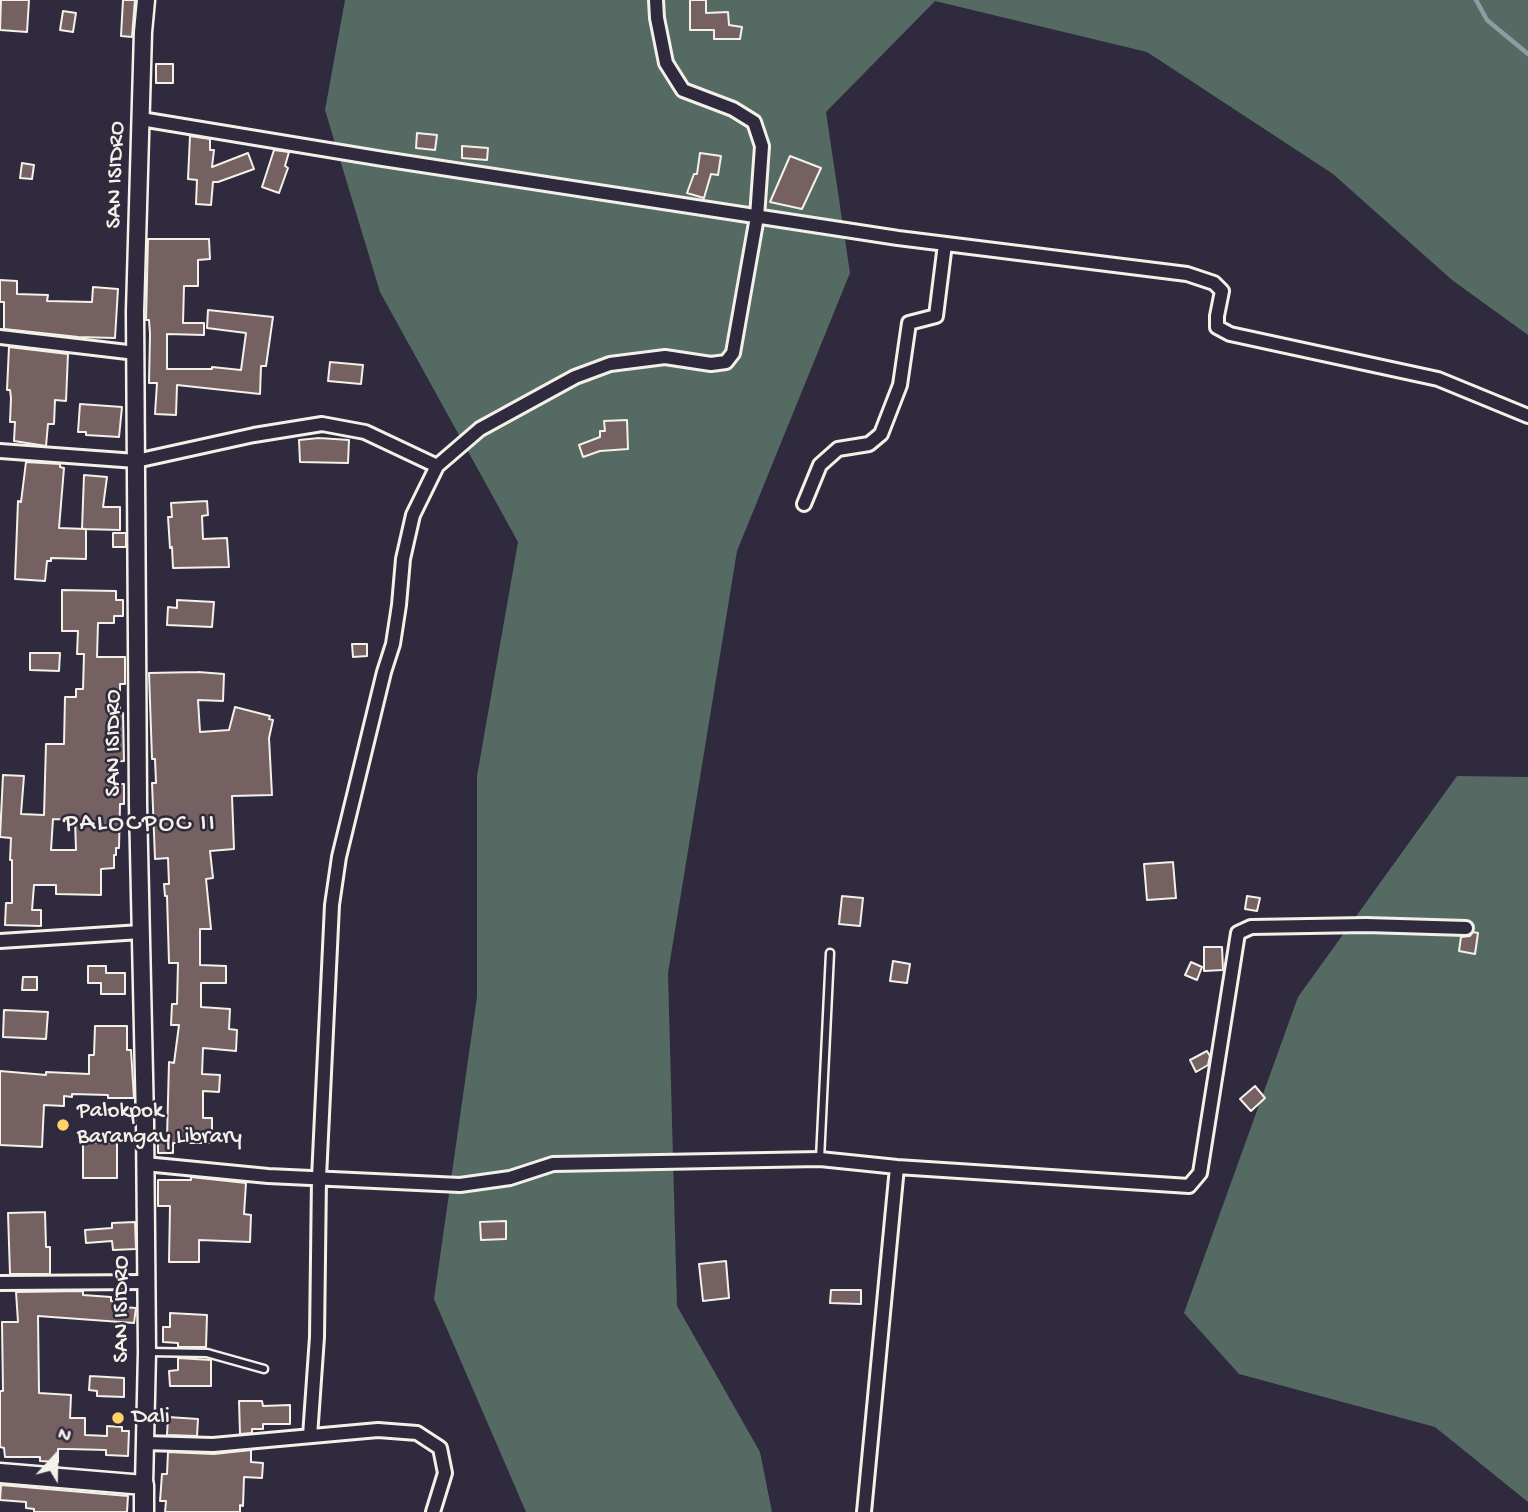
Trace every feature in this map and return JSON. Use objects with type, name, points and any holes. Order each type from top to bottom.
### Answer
[{"type":"main road","points":[[0,1473],[145,1485],[144,1512]]},
{"type":"street","name":"SAN ISIDRO","points":[[145,1485],[147,1352],[138,791],[136,353],[146,0]]},
{"type":"street","points":[[310,1436],[317,1337],[319,1178],[332,905],[339,857],[383,672],[393,644],[403,559],[413,515],[437,466],[481,429],[575,377],[610,364],[666,357],[711,364],[726,362],[733,353],[757,217],[762,145],[754,122],[733,109],[683,90],[666,63],[656,0]]},
{"type":"street","points":[[141,119],[757,217],[1187,274],[1214,283],[1222,291],[1217,327],[1230,334],[1438,379],[1528,416]]},
{"type":"street","points":[[804,505],[820,465],[838,449],[869,444],[881,434],[901,386],[909,323],[936,316],[945,244]]},
{"type":"street","points":[[0,337],[136,353]]},
{"type":"street","points":[[0,451],[136,461],[254,435],[322,424],[365,432],[437,466]]},
{"type":"street","points":[[145,1164],[319,1178],[460,1185],[510,1178],[553,1164],[820,1159],[897,1167],[1189,1186],[1200,1173],[1238,933],[1251,927],[1366,925],[1466,928]]},
{"type":"street","points":[[0,941],[141,932]]},
{"type":"street","points":[[863,1512],[897,1167]]},
{"type":"street","points":[[0,1283],[146,1282]]},
{"type":"street","points":[[145,1443],[213,1445],[379,1430],[417,1433],[440,1448],[445,1472],[433,1512]]},
{"type":"lane","points":[[820,1159],[830,953]]},
{"type":"lane","points":[[147,1352],[207,1353],[264,1369]]},
{"type":"green space","points":[[345,0],[1528,0],[1528,335],[1452,280],[1333,174],[1147,52],[935,1],[826,112],[850,273],[737,551],[668,973],[677,1306],[760,1452],[772,1512],[526,1512],[434,1299],[477,997],[477,776],[518,542],[380,292],[325,110]]},
{"type":"green space","points":[[1457,776],[1528,777],[1528,1502],[1435,1427],[1239,1374],[1184,1313],[1298,997]]},
{"type":"building","points":[[1,0],[29,0],[27,32],[0,30]]},
{"type":"building","points":[[123,0],[135,0],[132,37],[121,36]]},
{"type":"building","points":[[690,0],[706,0],[706,13],[728,12],[729,25],[742,27],[740,39],[714,39],[714,30],[690,30]]},
{"type":"building","points":[[63,11],[76,13],[73,32],[60,30]]},
{"type":"building","points":[[156,64],[173,64],[173,83],[156,83]]},
{"type":"building","points":[[417,133],[437,135],[435,150],[416,148]]},
{"type":"building","points":[[190,136],[210,139],[210,150],[214,150],[212,167],[248,153],[254,169],[213,182],[211,205],[196,204],[197,180],[188,179]]},
{"type":"building","points":[[462,146],[488,148],[487,160],[462,158]]},
{"type":"building","points":[[274,150],[289,152],[285,166],[288,168],[279,193],[262,187]]},
{"type":"building","points":[[700,153],[721,156],[718,175],[711,174],[704,198],[687,193],[694,174],[697,174]]},
{"type":"building","points":[[790,156],[821,168],[802,209],[770,202]]},
{"type":"building","points":[[22,163],[34,165],[32,179],[20,178]]},
{"type":"building","points":[[148,239],[209,239],[210,259],[198,260],[198,286],[184,286],[183,323],[204,323],[204,335],[167,334],[167,369],[212,367],[241,370],[246,333],[207,328],[208,310],[273,317],[266,366],[261,366],[260,394],[177,385],[176,415],[155,414],[157,383],[149,383],[150,334],[149,320],[146,320]]},
{"type":"building","points":[[0,280],[17,281],[17,294],[48,295],[47,301],[92,302],[93,287],[118,289],[115,338],[4,329],[4,302],[0,302]]},
{"type":"building","points":[[9,347],[68,354],[66,401],[55,400],[54,424],[48,424],[46,446],[14,441],[15,422],[10,422],[11,398],[10,390],[7,390]]},
{"type":"building","points":[[330,362],[363,365],[361,384],[328,381]]},
{"type":"building","points":[[80,404],[122,407],[119,437],[78,432]]},
{"type":"building","points":[[627,420],[628,449],[600,451],[583,457],[579,445],[600,437],[600,431],[605,431],[604,421]]},
{"type":"building","points":[[299,440],[349,440],[348,463],[300,462]]},
{"type":"building","points":[[26,462],[60,464],[60,467],[64,468],[59,528],[86,529],[86,559],[51,558],[51,561],[47,561],[45,581],[15,579],[18,501],[21,502]]},
{"type":"building","points":[[84,475],[107,477],[103,507],[120,507],[120,530],[82,529]]},
{"type":"building","points":[[207,501],[208,515],[202,516],[203,539],[227,538],[229,567],[173,568],[168,517],[172,517],[171,503]]},
{"type":"building","points":[[113,533],[126,533],[126,547],[113,547]]},
{"type":"building","points":[[62,590],[116,591],[116,600],[123,600],[123,616],[114,616],[114,623],[98,623],[97,657],[125,657],[125,684],[120,684],[124,761],[109,762],[110,784],[124,784],[124,804],[120,804],[119,848],[116,848],[114,855],[114,868],[101,869],[101,895],[56,894],[56,885],[34,885],[32,910],[41,910],[41,926],[5,925],[6,903],[12,903],[12,860],[11,838],[0,837],[3,775],[24,776],[21,814],[44,815],[46,744],[64,744],[65,697],[76,697],[76,689],[83,689],[84,654],[77,654],[78,631],[62,631]],"holes":[[[53,819],[75,820],[76,850],[51,850]]]},
{"type":"building","points":[[177,600],[214,602],[212,627],[167,625],[168,607],[177,608]]},
{"type":"building","points":[[352,644],[367,644],[367,656],[353,657]]},
{"type":"building","points":[[30,653],[60,653],[59,671],[30,670]]},
{"type":"building","points":[[149,673],[224,674],[223,701],[198,700],[200,732],[229,730],[235,707],[270,716],[269,719],[273,720],[269,738],[272,795],[232,796],[234,849],[210,851],[213,878],[206,879],[211,929],[200,929],[200,965],[226,966],[226,983],[201,983],[201,1007],[230,1009],[229,1029],[237,1030],[236,1051],[203,1048],[202,1074],[220,1075],[219,1092],[203,1091],[203,1118],[212,1118],[212,1143],[173,1143],[173,1153],[158,1153],[158,1138],[167,1138],[169,1062],[174,1063],[179,1025],[171,1025],[172,1004],[177,1004],[178,963],[169,963],[167,896],[164,884],[169,884],[168,858],[155,859],[152,783],[156,783],[155,759],[152,759]]},
{"type":"building","points":[[1173,862],[1176,898],[1147,900],[1144,864]]},
{"type":"building","points":[[842,896],[863,898],[860,926],[839,924]]},
{"type":"building","points":[[1247,896],[1260,898],[1257,911],[1245,909]]},
{"type":"building","points":[[1473,932],[1478,933],[1475,954],[1459,951],[1461,937],[1470,936]]},
{"type":"building","points":[[1204,947],[1222,947],[1223,970],[1204,971]]},
{"type":"building","points":[[893,961],[910,964],[907,983],[890,981]]},
{"type":"building","points":[[1191,962],[1202,967],[1197,980],[1185,975]]},
{"type":"building","points":[[88,966],[106,966],[106,973],[125,973],[125,994],[101,994],[101,983],[88,983]]},
{"type":"building","points":[[23,977],[37,977],[37,990],[22,990]]},
{"type":"building","points":[[4,1010],[48,1012],[46,1039],[3,1037]]},
{"type":"building","points":[[95,1026],[127,1026],[127,1050],[131,1050],[134,1098],[108,1098],[108,1095],[64,1096],[64,1106],[44,1105],[42,1147],[0,1145],[0,1071],[46,1075],[46,1072],[89,1074],[89,1055],[94,1055]]},
{"type":"building","points":[[1207,1051],[1210,1056],[1208,1065],[1196,1072],[1190,1060]]},
{"type":"building","points":[[1255,1086],[1265,1098],[1251,1111],[1240,1099]]},
{"type":"building","points":[[83,1143],[117,1143],[117,1178],[83,1178]]},
{"type":"building","points":[[191,1177],[246,1183],[244,1214],[251,1215],[250,1242],[199,1240],[199,1262],[169,1262],[170,1206],[158,1206],[158,1180],[191,1180]]},
{"type":"building","points":[[45,1212],[46,1247],[50,1247],[50,1274],[10,1274],[8,1213]]},
{"type":"building","points":[[506,1221],[506,1239],[481,1240],[480,1222]]},
{"type":"building","points":[[135,1222],[136,1249],[113,1250],[112,1241],[86,1243],[85,1230],[112,1228],[112,1223]]},
{"type":"building","points":[[726,1261],[729,1298],[703,1301],[699,1264]]},
{"type":"building","points":[[831,1290],[861,1290],[861,1304],[830,1303]]},
{"type":"building","points":[[83,1291],[83,1295],[111,1297],[111,1301],[124,1302],[123,1307],[136,1308],[134,1323],[38,1316],[39,1393],[71,1395],[70,1418],[85,1418],[85,1435],[107,1436],[107,1426],[122,1427],[122,1431],[129,1431],[128,1456],[106,1455],[106,1450],[58,1449],[58,1462],[40,1461],[40,1457],[5,1457],[4,1448],[0,1447],[0,1391],[3,1391],[2,1322],[18,1322],[16,1292]]},
{"type":"building","points":[[170,1313],[207,1315],[206,1347],[178,1347],[178,1343],[163,1342],[163,1327],[170,1327]]},
{"type":"building","points":[[178,1358],[211,1360],[211,1386],[170,1386],[169,1371],[178,1370]]},
{"type":"building","points":[[90,1376],[124,1378],[124,1397],[97,1396],[97,1391],[89,1390]]},
{"type":"building","points":[[239,1401],[262,1401],[263,1406],[290,1405],[290,1424],[263,1424],[263,1429],[252,1429],[252,1433],[240,1434]]},
{"type":"building","points":[[168,1417],[198,1419],[197,1436],[167,1435]]},
{"type":"building","points":[[251,1450],[251,1462],[263,1463],[262,1478],[244,1477],[243,1506],[240,1505],[240,1512],[165,1512],[166,1501],[160,1501],[162,1474],[167,1474],[168,1452],[214,1454]]},
{"type":"building","points":[[1,1485],[128,1496],[127,1512],[34,1512],[34,1509],[26,1508],[26,1502],[0,1500]]},
{"type":"waterway","points":[[1476,0],[1487,20],[1528,54]]},
{"type":"place","name":"Palokpok Barangay Library","points":[[63,1125]]},
{"type":"place","name":"Dali","points":[[118,1418]]},
{"type":"district","name":"PALOCPOC II","points":[[140,825]]}]
